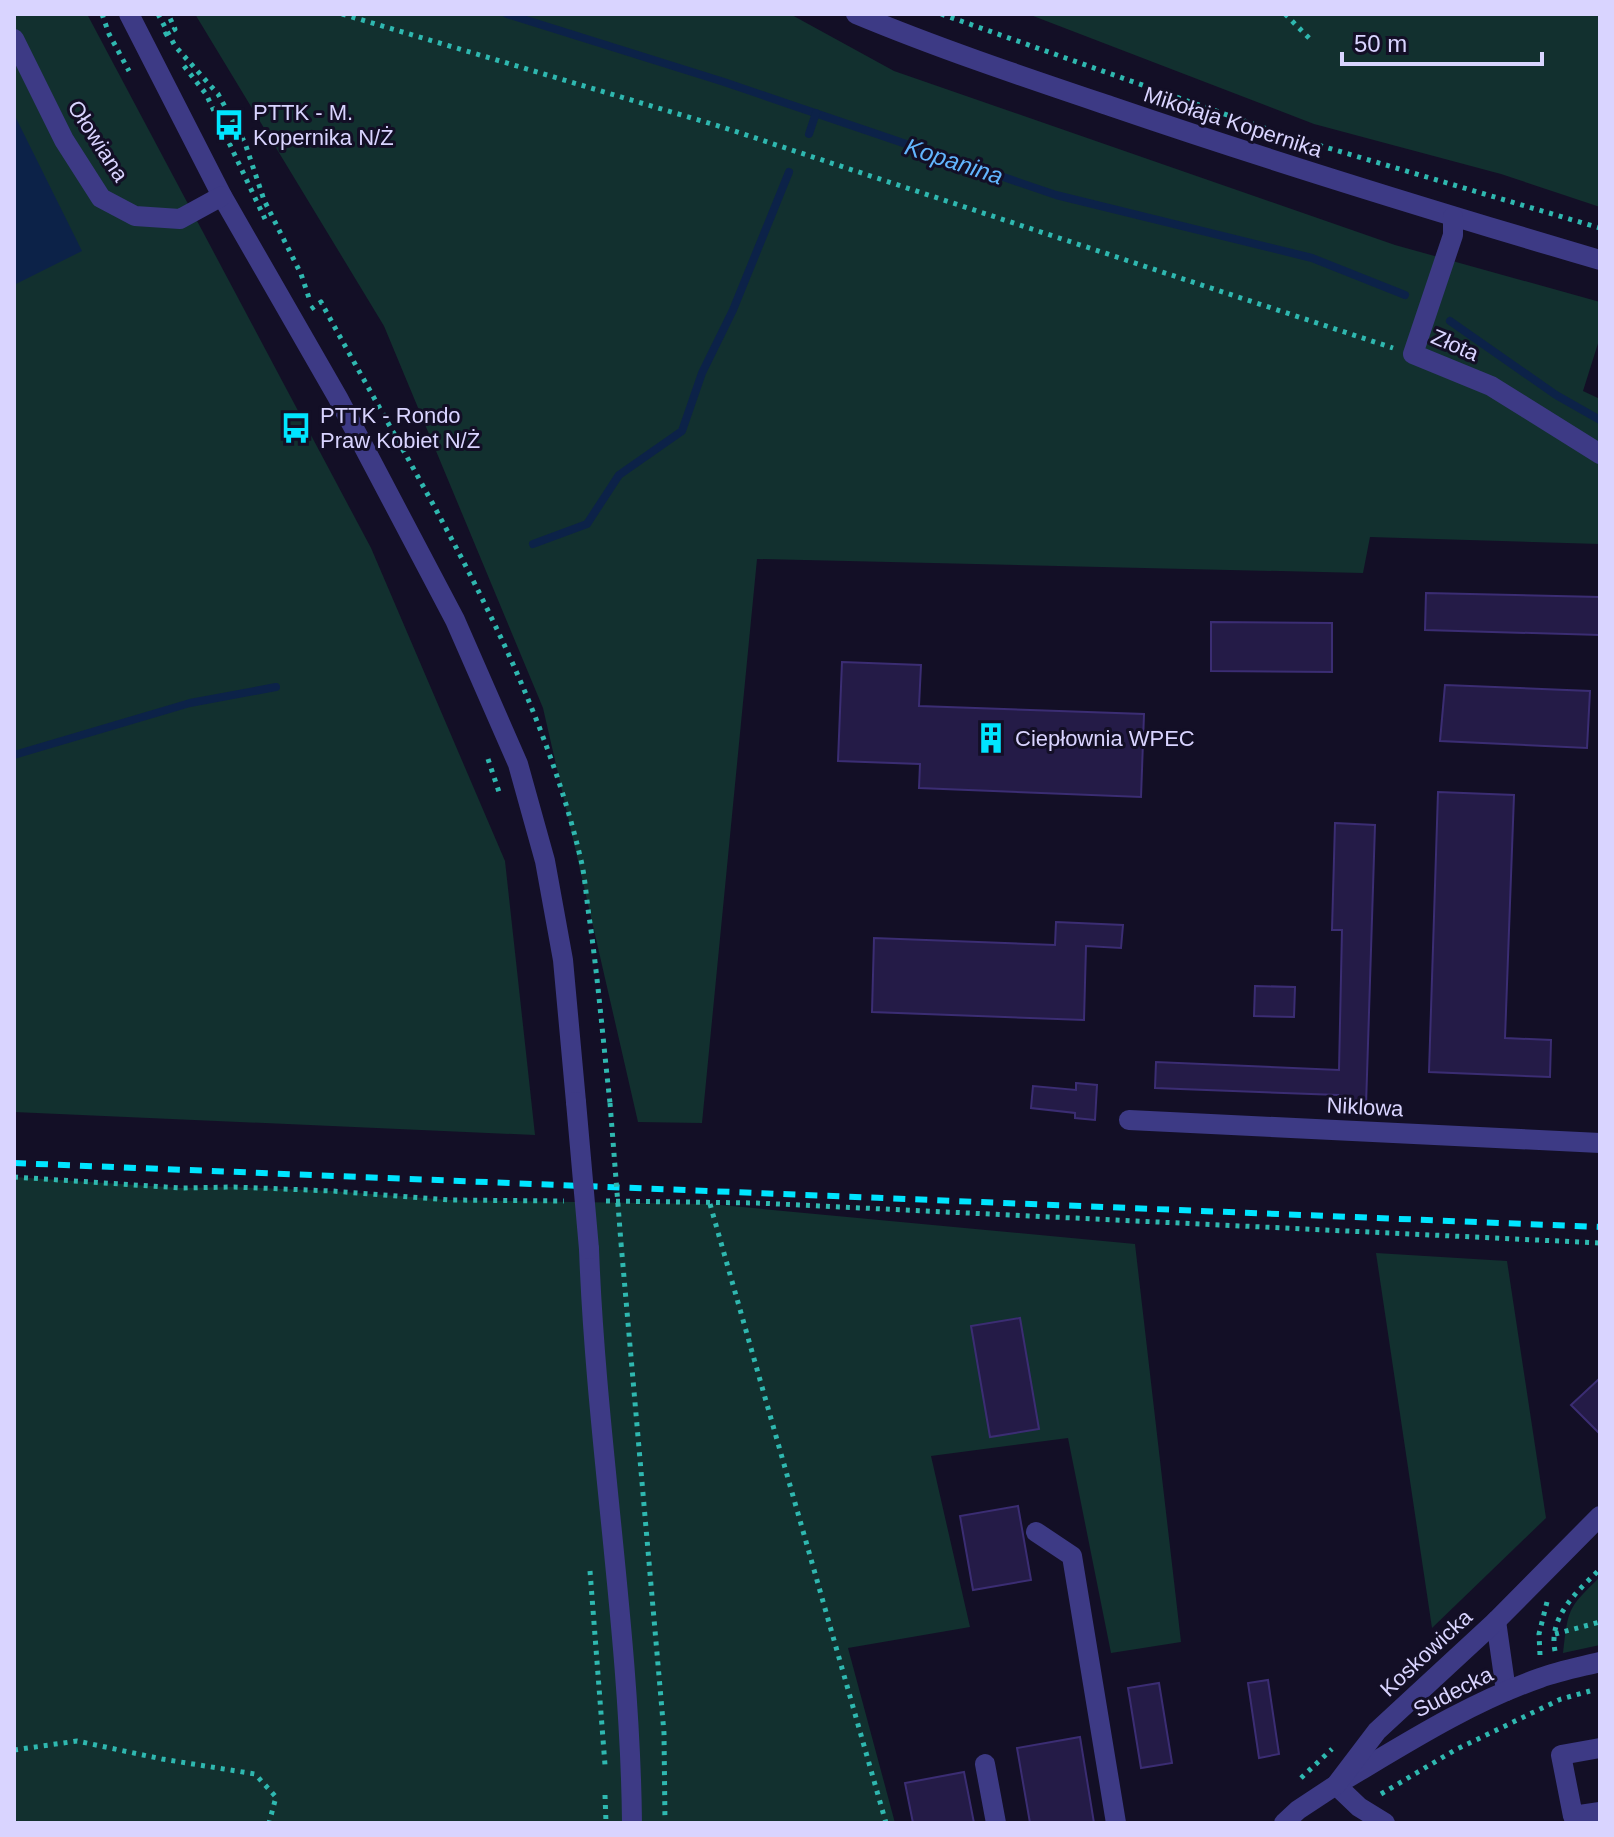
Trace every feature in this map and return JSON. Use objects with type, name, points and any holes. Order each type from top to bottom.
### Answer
[{"type":"street","points":[[129,14],[222,196],[338,398],[448,606],[518,764],[545,861],[563,960],[576,1102],[589,1249],[592,1330],[626,1670],[632,1823]]},
{"type":"street","name":"Mikołaja Kopernika","points":[[856,14],[932,46],[1124,111],[1453,217],[1600,260]]},
{"type":"street","name":"Ołowiana","points":[[14,39],[64,140],[101,198],[135,216],[180,219],[222,196]]},
{"type":"street","name":"Złota","points":[[1453,217],[1453,235],[1413,354],[1491,386],[1600,454]]},
{"type":"street","name":"Niklowa","points":[[1129,1120],[1600,1143]]},
{"type":"street","name":"Koskowicka","points":[[1284,1823],[1336,1785],[1377,1731],[1496,1621],[1600,1516]]},
{"type":"street","points":[[1036,1532],[1072,1556],[1116,1823]]},
{"type":"street","points":[[1496,1621],[1506,1691]]},
{"type":"street","name":"Sudecka","points":[[1336,1785],[1426,1731],[1506,1691],[1551,1674],[1600,1662]]},
{"type":"street","points":[[1600,1748],[1561,1755],[1573,1816],[1600,1812]]},
{"type":"street","points":[[985,1764],[996,1823]]},
{"type":"street","points":[[1336,1785],[1359,1807],[1385,1823]]},
{"type":"path","points":[[102,14],[109,34],[131,74]]},
{"type":"path","points":[[342,14],[722,127],[1413,354]]},
{"type":"path","points":[[941,14],[1284,135],[1600,228]]},
{"type":"path","points":[[1285,14],[1312,41]]},
{"type":"path","points":[[484,748],[504,806]]},
{"type":"path","points":[[610,1103],[664,1733],[665,1823]]},
{"type":"path","points":[[14,1177],[181,1188],[332,1191],[450,1200],[576,1201]]},
{"type":"path","points":[[592,1201],[757,1203],[1600,1243]]},
{"type":"path","points":[[710,1204],[886,1823]]},
{"type":"path","points":[[1551,1674],[1558,1621],[1570,1598],[1600,1569]]},
{"type":"path","points":[[1551,1674],[1539,1634],[1552,1593]]},
{"type":"path","points":[[1555,1634],[1600,1622]]},
{"type":"path","points":[[1359,1807],[1455,1750],[1561,1699],[1600,1688]]},
{"type":"path","points":[[14,1750],[77,1741],[255,1774],[276,1797],[269,1823]]},
{"type":"green space","points":[[14,14],[87,14],[371,548],[505,861],[535,1135],[14,1112]]},
{"type":"green space","points":[[195,14],[790,14],[894,71],[1395,245],[1600,302],[1600,337],[1583,391],[1600,399],[1600,544],[1370,537],[1363,573],[757,559],[702,1123],[638,1122],[543,708],[384,326]]},
{"type":"green space","points":[[1028,14],[1600,14],[1600,207],[1501,174],[1314,124]]},
{"type":"green space","points":[[14,1177],[181,1188],[332,1191],[450,1200],[710,1204],[1135,1244],[1181,1642],[1111,1653],[1068,1438],[931,1456],[970,1627],[848,1648],[895,1823],[14,1823]]},
{"type":"green space","points":[[1376,1253],[1507,1261],[1546,1518],[1432,1628]]},
{"type":"green space","points":[[1600,1577],[1600,1645],[1563,1653],[1571,1610]]},
{"type":"water","points":[[14,114],[82,251],[14,285]]},
{"type":"building","points":[[1426,593],[1600,597],[1600,635],[1425,630]]},
{"type":"building","points":[[1211,622],[1332,623],[1332,672],[1211,671]]},
{"type":"building","name":"Ciepłownia WPEC","points":[[842,662],[921,665],[919,706],[1144,714],[1141,797],[919,788],[920,764],[838,761]]},
{"type":"building","points":[[1445,685],[1590,691],[1587,748],[1440,741]]},
{"type":"building","points":[[1438,792],[1514,795],[1505,1038],[1551,1040],[1550,1077],[1429,1072]]},
{"type":"building","points":[[1335,823],[1375,825],[1366,1106],[1338,1106],[1338,1095],[1155,1088],[1156,1062],[1339,1070],[1342,930],[1332,930]]},
{"type":"building","points":[[1056,922],[1123,925],[1121,948],[1086,946],[1084,1020],[872,1012],[874,938],[1055,945]]},
{"type":"building","points":[[1255,986],[1295,987],[1294,1017],[1254,1016]]},
{"type":"building","points":[[1076,1083],[1097,1085],[1095,1120],[1075,1118],[1075,1113],[1031,1108],[1033,1086],[1076,1090]]},
{"type":"building","points":[[1020,1318],[1039,1429],[990,1437],[971,1326]]},
{"type":"building","points":[[1600,1378],[1600,1434],[1571,1405]]},
{"type":"building","points":[[1018,1506],[1031,1580],[973,1590],[960,1516]]},
{"type":"building","points":[[1268,1680],[1279,1754],[1259,1758],[1248,1683]]},
{"type":"building","points":[[1159,1683],[1172,1763],[1141,1768],[1128,1688]]},
{"type":"building","points":[[1080,1737],[1094,1823],[1030,1823],[1017,1748]]},
{"type":"building","points":[[964,1772],[974,1823],[913,1823],[905,1783]]},
{"type":"waterway","name":"Kopanina","points":[[507,14],[724,82],[1056,195],[1312,258],[1405,295]]},
{"type":"waterway","points":[[809,134],[816,113]]},
{"type":"waterway","points":[[533,544],[587,524],[619,475],[682,431],[702,373],[733,310],[789,172]]},
{"type":"waterway","name":"Kopanina","points":[[1450,321],[1556,395],[1600,420]]},
{"type":"waterway","points":[[14,755],[190,703],[276,687]]},
{"type":"railway","points":[[14,1163],[1600,1227]]},
{"type":"place","name":"PTTK - M. Kopernika N/Ż","points":[[229,125]]},
{"type":"place","name":"PTTK - Rondo Praw Kobiet N/Ż","points":[[296,428]]},
{"type":"place","name":"Ciepłownia WPEC","points":[[991,738]]}]
